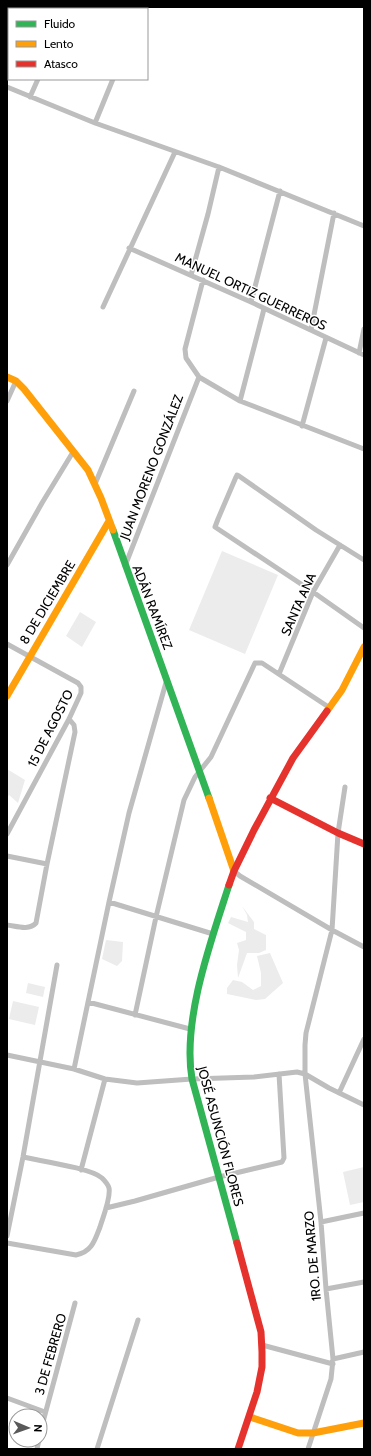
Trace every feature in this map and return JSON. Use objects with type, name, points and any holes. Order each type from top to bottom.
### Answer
[{"type":"street","points":[[30,97],[38,80]]},
{"type":"street","points":[[95,123],[113,80]]},
{"type":"street","points":[[7,87],[95,123],[219,167],[364,226]]},
{"type":"street","points":[[103,307],[175,152]]},
{"type":"street","points":[[191,275],[219,167]]},
{"type":"street","points":[[251,302],[280,191]]},
{"type":"street","points":[[311,330],[334,213]]},
{"type":"street","name":"MANUEL ORTIZ GUERREROS","points":[[130,248],[251,302],[361,354]]},
{"type":"street","points":[[203,280],[185,349],[186,358],[199,377],[240,401],[364,449]]},
{"type":"street","points":[[240,401],[264,309]]},
{"type":"street","points":[[361,354],[364,329]]},
{"type":"street","points":[[302,426],[326,338]]},
{"type":"street","name":"ADÁN RAMÍREZ","points":[[7,377],[16,381],[24,389],[88,470],[109,521],[167,677],[234,871]]},
{"type":"street","name":"JUAN MORENO GONZÁLEZ","points":[[125,566],[199,377]]},
{"type":"street","points":[[7,401],[16,381]]},
{"type":"street","points":[[94,484],[134,390]]},
{"type":"street","points":[[7,565],[73,452]]},
{"type":"street","points":[[364,560],[237,475],[216,527],[364,628]]},
{"type":"street","name":"8 DE DICIEMBRE","points":[[7,696],[109,521]]},
{"type":"street","name":"SANTA ANA","points":[[279,674],[313,592],[340,545]]},
{"type":"street","name":"15 DE AGOSTO","points":[[7,644],[78,683],[81,687],[81,693],[69,720],[7,834]]},
{"type":"street","name":"JOSÉ ASUNCIÓN FLORES","points":[[238,1449],[250,1417],[261,1372],[262,1345],[258,1320],[192,1079],[189,1062],[190,1029],[213,934],[234,871],[270,798],[293,758],[342,690],[364,647]]},
{"type":"street","points":[[135,1015],[156,917],[184,800],[200,769],[214,752],[255,663],[262,663],[330,708]]},
{"type":"street","points":[[74,1069],[109,902],[130,813],[167,677]]},
{"type":"street","points":[[7,925],[28,928],[32,927],[36,923],[46,864],[75,732],[74,725],[69,720]]},
{"type":"street","name":"1RO. DE MARZO","points":[[308,1449],[331,1378],[333,1361],[321,1222],[305,1074],[305,1045],[306,1033],[332,930],[338,833],[345,787]]},
{"type":"street","points":[[270,798],[338,833],[364,844]]},
{"type":"street","points":[[7,856],[46,864]]},
{"type":"street","points":[[234,871],[332,930],[364,947]]},
{"type":"street","points":[[109,902],[213,934]]},
{"type":"street","points":[[7,1236],[23,1157],[56,965]]},
{"type":"street","points":[[88,1002],[190,1029]]},
{"type":"street","points":[[339,1093],[364,1039]]},
{"type":"street","points":[[7,1055],[74,1069],[105,1079],[146,1084],[192,1079],[254,1078],[297,1072],[305,1074],[364,1105]]},
{"type":"street","points":[[106,1208],[219,1177],[282,1162],[284,1160],[279,1074]]},
{"type":"street","points":[[81,1170],[105,1079]]},
{"type":"street","points":[[7,1243],[76,1255],[82,1254],[92,1247],[106,1208],[109,1189],[107,1183],[102,1178],[95,1174],[81,1170],[23,1157]]},
{"type":"street","points":[[321,1222],[364,1213]]},
{"type":"street","points":[[326,1289],[364,1282]]},
{"type":"street","name":"3 DE FEBRERO","points":[[46,1408],[75,1303]]},
{"type":"street","points":[[97,1449],[138,1320]]},
{"type":"street","points":[[262,1345],[333,1361],[364,1352]]},
{"type":"street","points":[[7,1398],[34,1408]]},
{"type":"street","points":[[250,1417],[298,1433],[313,1432],[364,1423]]},
{"type":"shaded area","points":[[222,551],[278,575],[245,654],[189,630]]},
{"type":"shaded area","points":[[80,612],[96,622],[82,647],[66,636]]},
{"type":"shaded area","points":[[7,769],[25,780],[18,803],[9,795],[7,798]]},
{"type":"shaded area","points":[[242,906],[254,922],[254,929],[266,935],[266,950],[259,953],[247,953],[238,978],[237,965],[239,950],[237,943],[246,940],[246,932],[228,923],[231,917],[248,922],[247,915]]},
{"type":"shaded area","points":[[106,940],[123,942],[122,961],[117,966],[102,959]]},
{"type":"shaded area","points":[[270,953],[283,983],[265,999],[256,1000],[227,994],[227,988],[233,980],[242,982],[253,990],[261,986],[261,973],[257,956]]},
{"type":"shaded area","points":[[28,983],[45,987],[43,997],[26,993]]},
{"type":"shaded area","points":[[13,1001],[39,1007],[35,1025],[9,1019]]},
{"type":"shaded area","points":[[364,1167],[364,1202],[350,1205],[343,1172]]},
{"type":"traffic: fast","points":[[113,530],[209,798]]},
{"type":"traffic: fast","points":[[229,885],[200,981],[191,1032],[190,1056],[192,1079],[237,1243]]},
{"type":"traffic: slow","points":[[7,377],[16,381],[24,389],[88,470],[101,498],[113,530]]},
{"type":"traffic: slow","points":[[7,696],[109,521]]},
{"type":"traffic: slow","points":[[327,711],[342,690],[364,647]]},
{"type":"traffic: slow","points":[[209,798],[234,871]]},
{"type":"traffic: slow","points":[[250,1417],[298,1433],[313,1433],[364,1423]]},
{"type":"traffic: jam","points":[[229,885],[234,871],[254,830],[293,758],[327,711]]},
{"type":"traffic: jam","points":[[270,798],[338,833],[364,844]]},
{"type":"traffic: jam","points":[[237,1243],[261,1332],[262,1352],[262,1367],[257,1392],[238,1449]]}]
